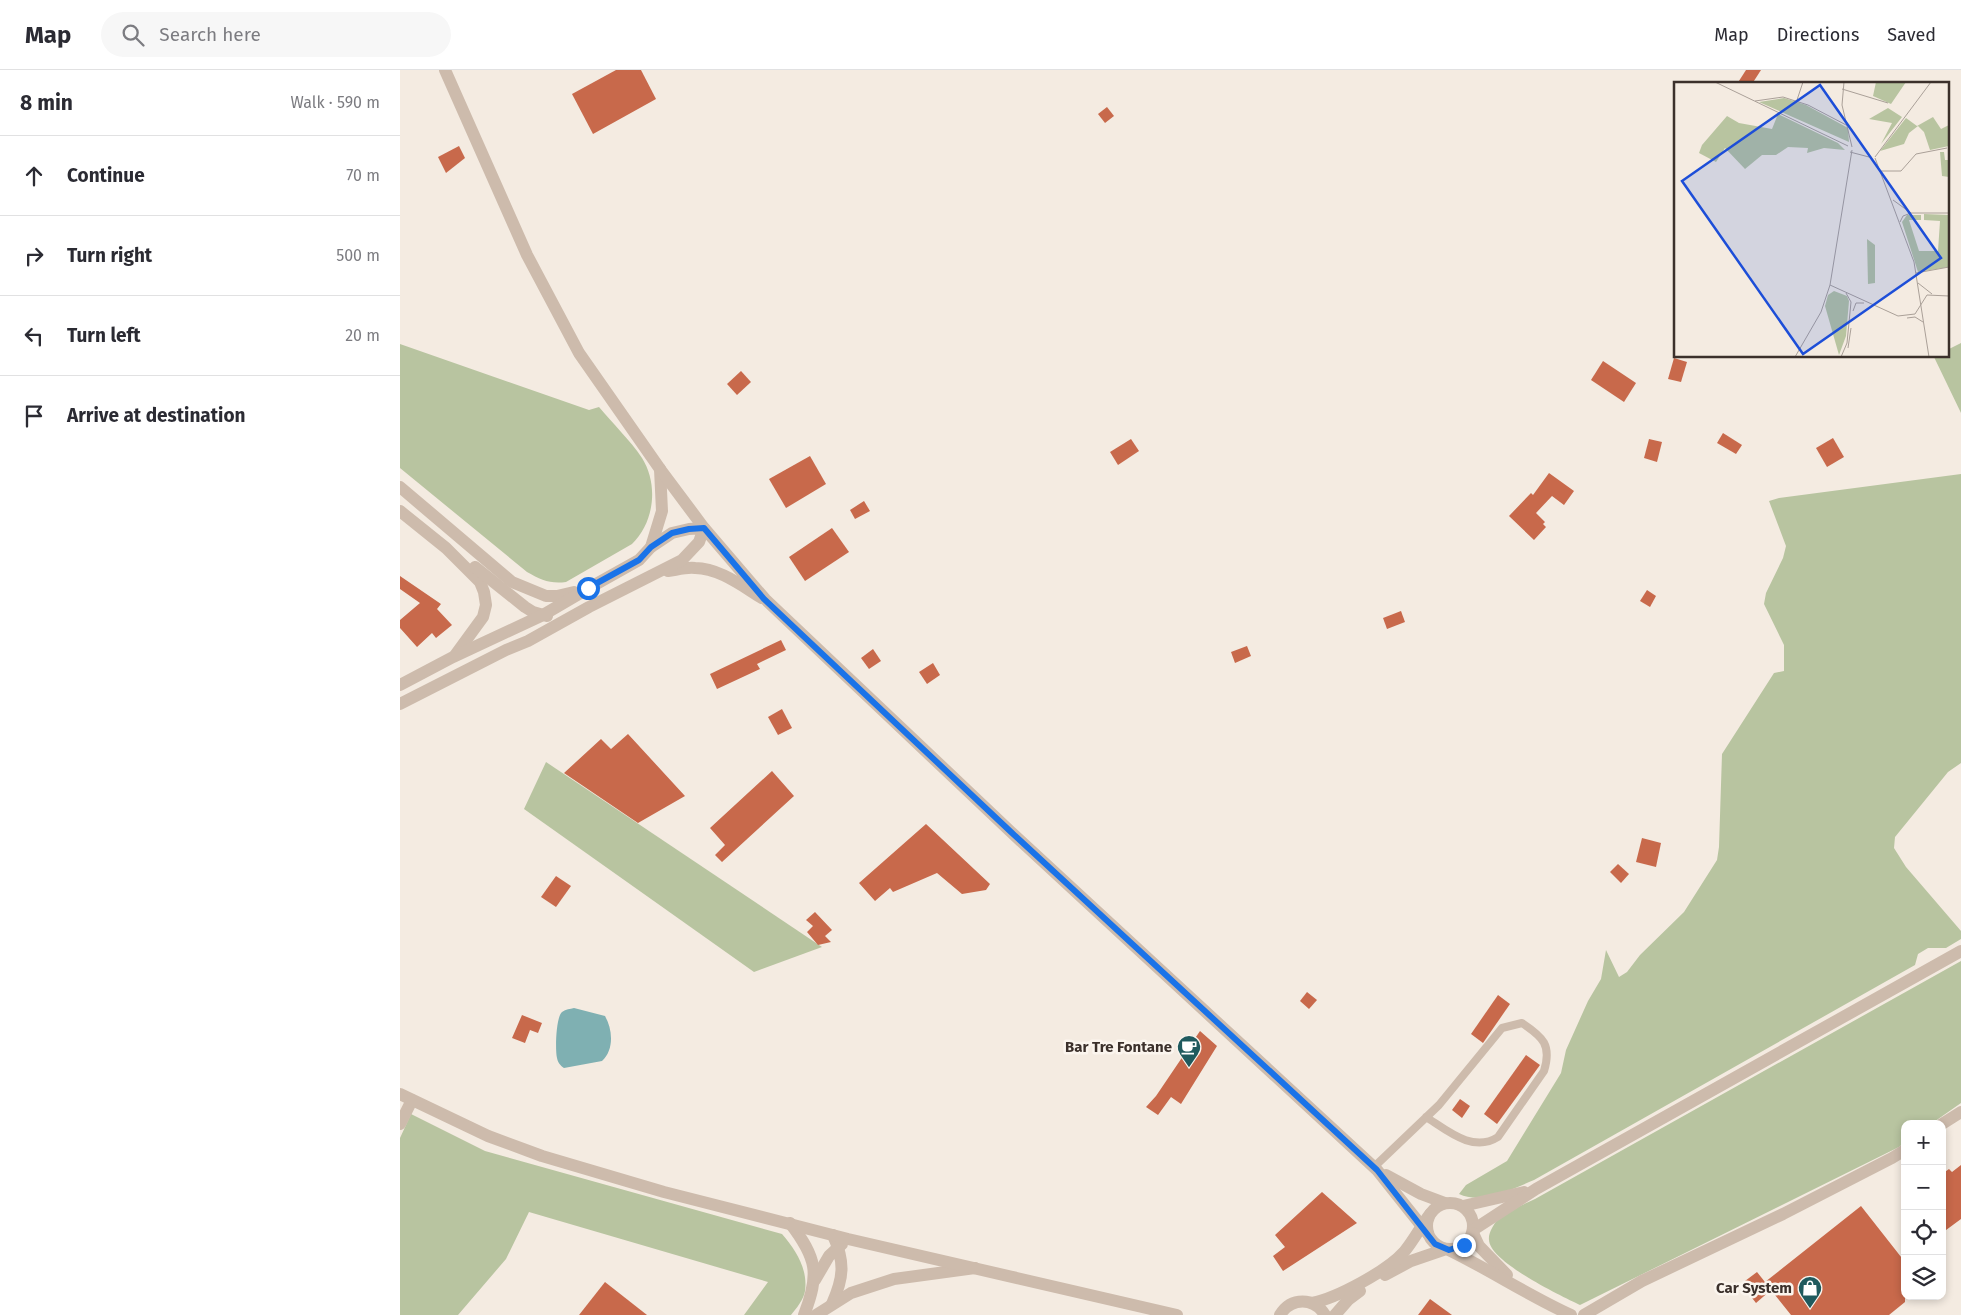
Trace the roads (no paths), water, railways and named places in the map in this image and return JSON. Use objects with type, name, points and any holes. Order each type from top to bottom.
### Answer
[{"type":"street","points":[[445,70],[527,255],[579,353],[660,469],[704,528],[764,599],[1011,832],[1375,1168],[1435,1244],[1448,1249],[1550,1306],[1570,1315]]},
{"type":"street","points":[[651,547],[662,511],[660,469]]},
{"type":"street","points":[[400,487],[539,604],[543,615],[538,628],[506,650]]},
{"type":"street","points":[[400,511],[525,607],[543,615],[562,616],[589,607]]},
{"type":"street","points":[[400,685],[543,615],[639,560],[651,547],[672,533],[704,528]]},
{"type":"street","points":[[400,704],[506,650],[528,641],[589,607],[682,560],[699,542],[704,528]]},
{"type":"street","points":[[446,548],[480,582],[486,605],[483,617],[454,657]]},
{"type":"street","points":[[658,572],[695,568],[710,569],[764,599]]},
{"type":"street","points":[[512,582],[546,596],[557,596],[588,588]]},
{"type":"street","points":[[1334,1315],[1348,1300],[1391,1271],[1411,1261],[1464,1245],[1473,1231],[1536,1189],[1961,951]]},
{"type":"street","points":[[400,1124],[406,1097],[488,1136],[542,1156],[664,1192],[833,1235],[843,1243],[974,1268],[1177,1315]]},
{"type":"street","points":[[1946,1121],[1961,1112]]},
{"type":"street","points":[[1584,1315],[1642,1281],[1784,1214],[1901,1152]]},
{"type":"street","points":[[1375,1168],[1403,1186],[1445,1203],[1463,1206],[1536,1189]]},
{"type":"street","points":[[1279,1314],[1288,1305],[1298,1301],[1312,1303],[1340,1295],[1389,1264],[1402,1254],[1425,1230],[1430,1214],[1437,1207],[1445,1203]]},
{"type":"street","points":[[1463,1206],[1472,1218],[1473,1231],[1480,1246],[1517,1286]]},
{"type":"street","points":[[790,1223],[808,1250],[814,1266],[812,1296],[804,1315]]},
{"type":"street","points":[[814,1280],[829,1256],[843,1243]]},
{"type":"street","points":[[832,1304],[840,1287],[843,1268],[843,1243]]},
{"type":"street","points":[[816,1315],[851,1293],[894,1279],[974,1268]]},
{"type":"street","points":[[1312,1303],[1324,1315]]},
{"type":"lane","points":[[1375,1168],[1426,1117],[1439,1106],[1502,1028],[1522,1023],[1537,1032],[1544,1041],[1548,1049],[1548,1059],[1544,1071],[1498,1137],[1492,1141],[1480,1144],[1467,1141],[1453,1135],[1426,1117]]},
{"type":"water","points":[[574,1008],[605,1016],[611,1033],[610,1046],[602,1061],[564,1068],[559,1064],[556,1054],[557,1027],[562,1012]]},
{"type":"place","name":"Bar Tre Fontane","points":[[1189,1068]]},
{"type":"place","name":"Car System","points":[[1810,1309]]}]
